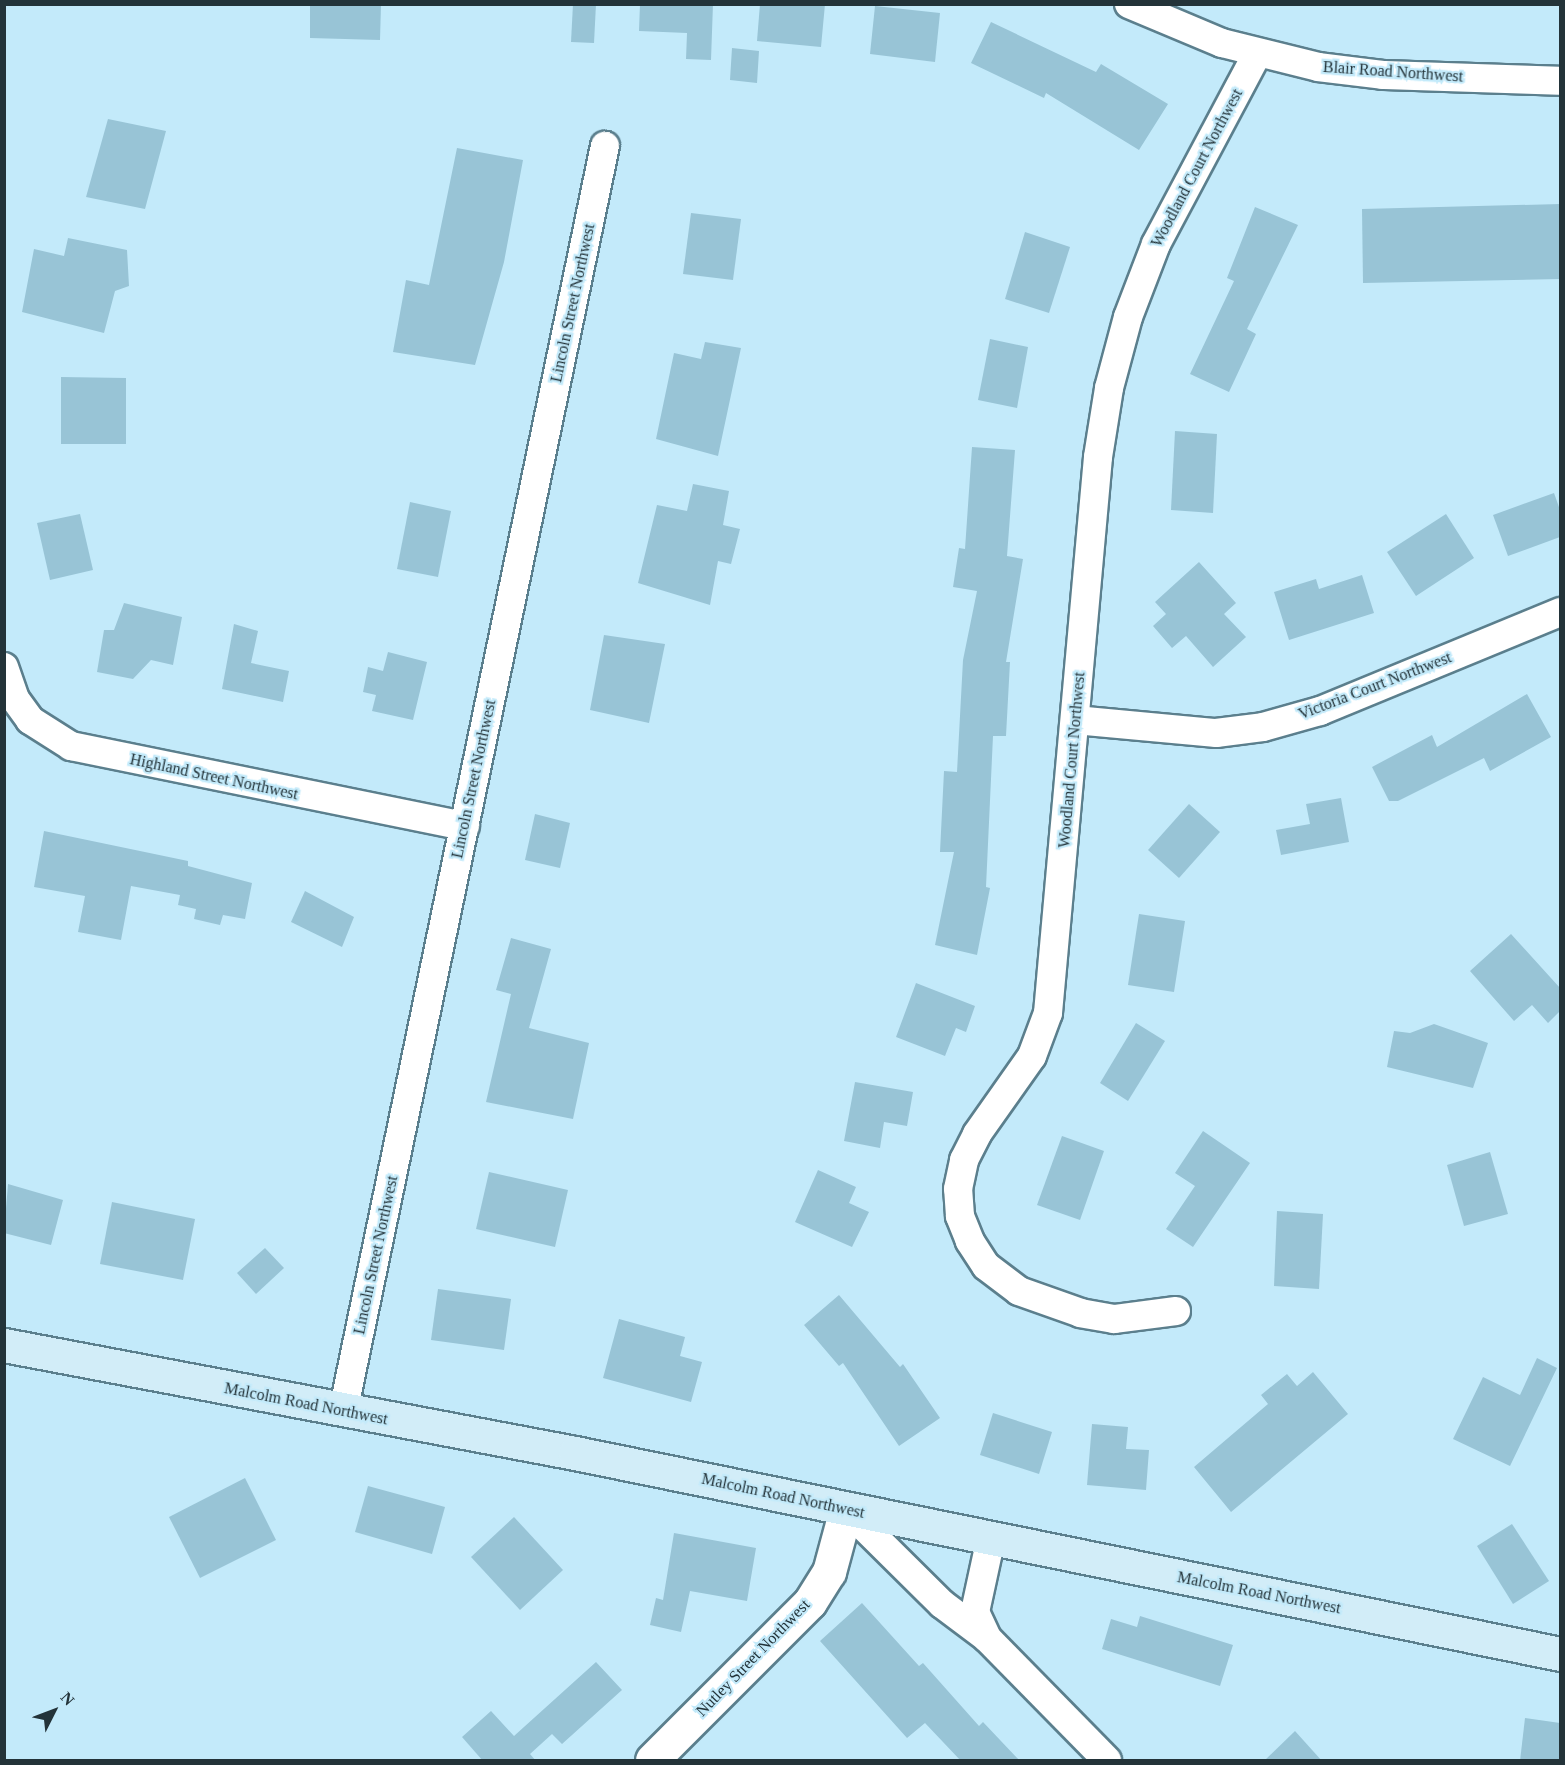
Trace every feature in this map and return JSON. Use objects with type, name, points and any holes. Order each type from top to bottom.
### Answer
[{"type":"main road","name":"Malcolm Road Northwest","points":[[4,1345],[846,1509],[1560,1654]]},
{"type":"street","name":"Blair Road Northwest","points":[[1129,4],[1257,54],[1383,75],[1560,81]]},
{"type":"street","name":"Woodland Court Northwest","points":[[1176,1311],[1114,1318],[1081,1313],[1019,1291],[987,1266],[970,1241],[960,1215],[964,1160],[1032,1056],[1048,1013],[1098,458],[1108,388],[1128,317],[1181,190],[1257,54]]},
{"type":"street","name":"Lincoln Street Northwest","points":[[343,1412],[605,146]]},
{"type":"street","name":"Victoria Court Northwest","points":[[1076,720],[1216,734],[1263,727],[1320,711],[1560,612]]},
{"type":"street","name":"Highland Street Northwest","points":[[4,667],[15,699],[30,720],[71,746],[465,826]]},
{"type":"street","points":[[846,1509],[942,1604],[987,1638],[1107,1761]]},
{"type":"street","name":"Nutley Street Northwest","points":[[652,1761],[810,1602],[829,1572],[846,1509]]},
{"type":"street","points":[[987,1638],[975,1612],[992,1538]]},
{"type":"building","points":[[310,4],[381,4],[380,40],[310,38]]},
{"type":"building","points":[[573,4],[596,4],[594,43],[571,42]]},
{"type":"building","points":[[640,4],[713,4],[711,60],[686,59],[687,33],[639,31]]},
{"type":"building","points":[[760,4],[825,4],[821,47],[757,41]]},
{"type":"building","points":[[875,6],[940,13],[935,62],[870,54]]},
{"type":"building","points":[[991,22],[1096,72],[1101,64],[1168,104],[1139,150],[1046,93],[1044,98],[971,63]]},
{"type":"building","points":[[732,48],[759,51],[757,83],[730,80]]},
{"type":"building","points":[[108,119],[166,131],[145,209],[86,197]]},
{"type":"building","points":[[457,148],[523,160],[504,262],[475,365],[393,352],[406,280],[429,285]]},
{"type":"building","points":[[1560,204],[1560,279],[1363,283],[1362,209]]},
{"type":"building","points":[[1255,207],[1298,225],[1247,329],[1256,334],[1229,392],[1190,374],[1234,281],[1227,278]]},
{"type":"building","points":[[691,213],[741,219],[733,280],[683,274]]},
{"type":"building","points":[[1025,232],[1070,247],[1049,313],[1005,299]]},
{"type":"building","points":[[68,238],[127,250],[129,286],[115,291],[104,333],[22,312],[34,249],[64,256]]},
{"type":"building","points":[[990,339],[1028,347],[1017,408],[978,400]]},
{"type":"building","points":[[705,342],[741,348],[718,456],[656,439],[674,353],[701,359]]},
{"type":"building","points":[[61,377],[126,378],[126,444],[61,444]]},
{"type":"building","points":[[1175,431],[1217,434],[1213,513],[1171,510]]},
{"type":"building","points":[[972,447],[1015,450],[1007,556],[1023,559],[1006,662],[1010,662],[1006,736],[993,736],[986,887],[990,888],[977,955],[935,945],[954,852],[940,852],[944,771],[957,772],[963,660],[977,591],[953,587],[959,548],[965,549]]},
{"type":"building","points":[[693,484],[729,491],[723,525],[740,529],[731,564],[718,561],[710,605],[638,583],[657,505],[687,511]]},
{"type":"building","points":[[1554,493],[1560,510],[1560,537],[1508,556],[1493,515]]},
{"type":"building","points":[[410,502],[451,511],[438,577],[397,569]]},
{"type":"building","points":[[80,514],[93,570],[50,580],[37,523]]},
{"type":"building","points":[[1446,514],[1474,558],[1416,596],[1387,552]]},
{"type":"building","points":[[1199,562],[1236,603],[1224,614],[1246,637],[1213,667],[1186,636],[1172,648],[1153,626],[1166,614],[1155,602]]},
{"type":"building","points":[[1362,575],[1374,613],[1289,640],[1274,592],[1316,579],[1319,589]]},
{"type":"building","points":[[124,603],[182,617],[173,665],[151,660],[133,679],[97,672],[104,630],[114,630]]},
{"type":"building","points":[[234,624],[258,631],[251,663],[289,671],[283,702],[222,689]]},
{"type":"building","points":[[604,635],[665,644],[649,723],[590,710]]},
{"type":"building","points":[[388,652],[427,662],[413,720],[372,711],[376,695],[363,692],[368,667],[383,671]]},
{"type":"building","points":[[1527,694],[1551,737],[1490,771],[1484,758],[1398,801],[1389,801],[1372,767],[1432,735],[1437,747]]},
{"type":"building","points":[[1341,798],[1349,842],[1281,855],[1276,830],[1310,824],[1306,804]]},
{"type":"building","points":[[1189,804],[1220,832],[1179,878],[1148,850]]},
{"type":"building","points":[[535,814],[570,823],[560,868],[525,860]]},
{"type":"building","points":[[44,831],[188,861],[188,866],[252,883],[245,919],[223,915],[220,925],[194,919],[196,909],[178,905],[180,895],[131,886],[121,940],[78,932],[85,896],[34,887]]},
{"type":"building","points":[[305,891],[354,917],[342,947],[291,922]]},
{"type":"building","points":[[1139,914],[1185,921],[1174,992],[1128,985]]},
{"type":"building","points":[[1511,934],[1560,988],[1560,1011],[1548,1023],[1532,1005],[1514,1021],[1470,971]]},
{"type":"building","points":[[511,938],[551,949],[529,1028],[589,1043],[573,1119],[486,1102],[511,994],[496,990]]},
{"type":"building","points":[[916,983],[975,1006],[966,1032],[956,1028],[945,1056],[896,1037]]},
{"type":"building","points":[[1136,1023],[1165,1041],[1128,1101],[1100,1083]]},
{"type":"building","points":[[1434,1024],[1488,1043],[1473,1088],[1387,1067],[1394,1031],[1410,1033]]},
{"type":"building","points":[[855,1082],[913,1092],[907,1126],[884,1122],[880,1148],[844,1141]]},
{"type":"building","points":[[1203,1131],[1250,1163],[1193,1247],[1166,1229],[1195,1186],[1175,1173]]},
{"type":"building","points":[[1062,1136],[1104,1151],[1080,1220],[1037,1205]]},
{"type":"building","points":[[1490,1152],[1508,1214],[1464,1226],[1447,1165]]},
{"type":"building","points":[[818,1170],[856,1187],[849,1203],[869,1212],[852,1247],[795,1222]]},
{"type":"building","points":[[489,1172],[568,1190],[555,1247],[476,1229]]},
{"type":"building","points":[[8,1184],[63,1200],[51,1245],[4,1233]]},
{"type":"building","points":[[112,1202],[195,1219],[183,1280],[100,1264]]},
{"type":"building","points":[[1277,1211],[1323,1214],[1319,1289],[1274,1286]]},
{"type":"building","points":[[265,1248],[284,1268],[256,1294],[237,1273]]},
{"type":"building","points":[[438,1289],[511,1299],[504,1350],[431,1340]]},
{"type":"building","points":[[839,1295],[900,1367],[903,1364],[940,1418],[899,1446],[843,1363],[839,1366],[804,1325]]},
{"type":"building","points":[[619,1319],[685,1337],[680,1356],[702,1362],[691,1402],[603,1378]]},
{"type":"building","points":[[1537,1358],[1557,1368],[1510,1466],[1453,1439],[1483,1377],[1520,1395]]},
{"type":"building","points":[[1313,1372],[1348,1414],[1231,1512],[1194,1467],[1268,1404],[1261,1395],[1287,1374],[1297,1386]]},
{"type":"building","points":[[993,1413],[1052,1432],[1039,1474],[980,1455]]},
{"type":"building","points":[[1092,1424],[1128,1427],[1126,1449],[1149,1450],[1146,1490],[1087,1485]]},
{"type":"building","points":[[245,1478],[276,1540],[200,1578],[169,1517]]},
{"type":"building","points":[[368,1486],[445,1507],[432,1554],[355,1532]]},
{"type":"building","points":[[514,1517],[563,1570],[520,1610],[471,1557]]},
{"type":"building","points":[[1512,1524],[1549,1581],[1513,1604],[1477,1546]]},
{"type":"building","points":[[674,1533],[756,1548],[747,1601],[690,1591],[681,1632],[650,1625],[656,1598],[663,1600]]},
{"type":"building","points":[[862,1603],[919,1666],[923,1663],[979,1726],[983,1722],[1020,1761],[961,1761],[925,1723],[907,1738],[820,1641]]},
{"type":"building","points":[[1140,1616],[1233,1645],[1220,1686],[1102,1649],[1111,1619],[1137,1627]]},
{"type":"building","points":[[596,1662],[622,1690],[562,1744],[552,1734],[530,1754],[536,1761],[483,1761],[462,1737],[491,1711],[514,1736]]},
{"type":"building","points":[[1525,1718],[1560,1723],[1560,1761],[1520,1761]]},
{"type":"building","points":[[1295,1731],[1322,1761],[1264,1761]]}]
